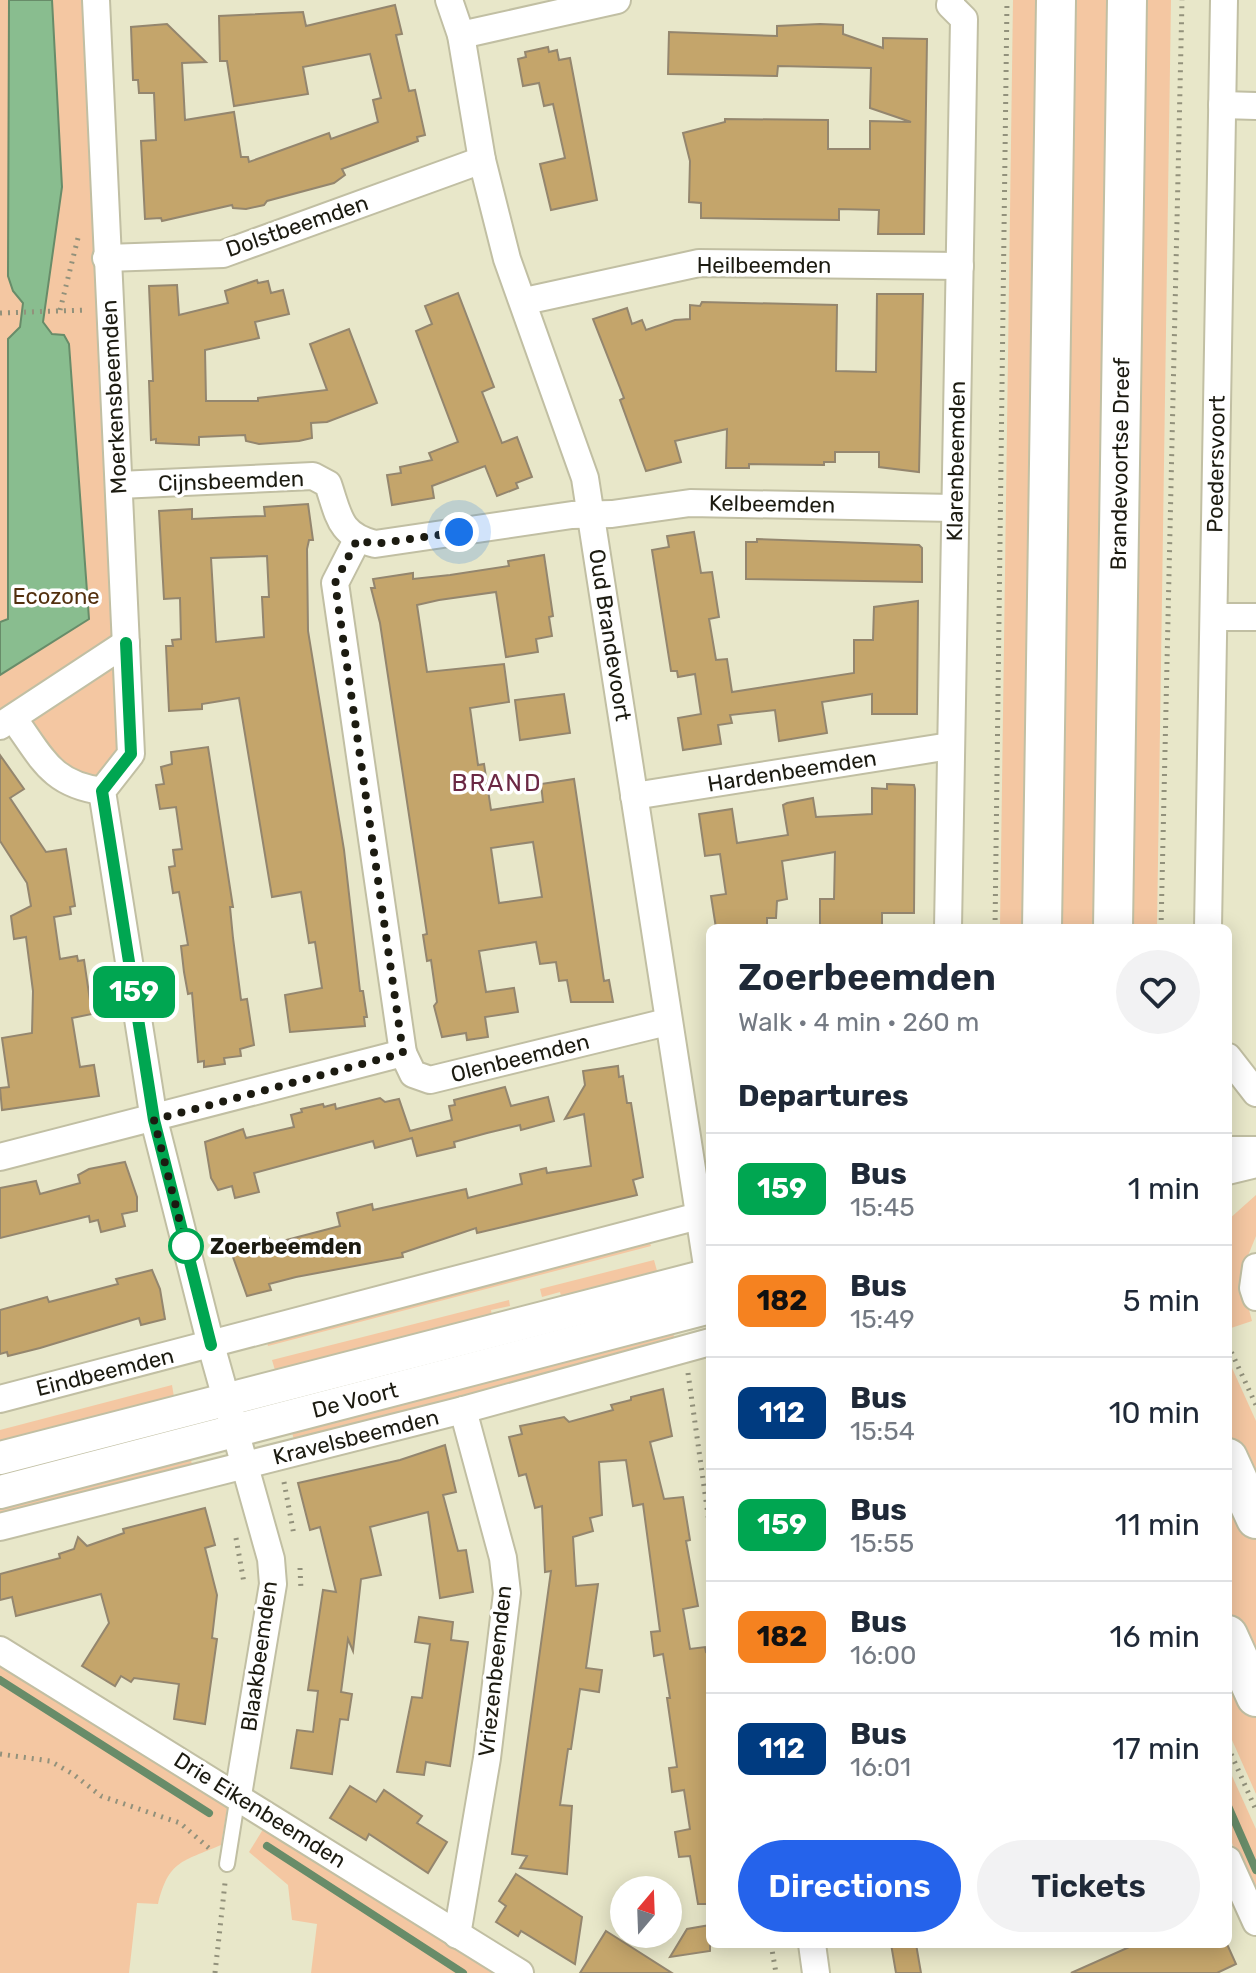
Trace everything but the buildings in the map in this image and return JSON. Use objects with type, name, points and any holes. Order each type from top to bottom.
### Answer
[{"type":"main road","points":[[1042,924],[1056,0]]},
{"type":"main road","name":"Brandevoortse Dreef","points":[[1113,924],[1127,0]]},
{"type":"main road","points":[[1232,1467],[1256,1519]]},
{"type":"main road","points":[[1232,1644],[1256,1697]]},
{"type":"street","name":"Moerkensbeemden","points":[[96,0],[131,754],[102,791]]},
{"type":"street","name":"Oud Brandevoort","points":[[449,0],[461,35],[482,160],[507,259],[525,301],[585,478],[667,1022],[706,1239]]},
{"type":"street","points":[[461,35],[617,0]]},
{"type":"street","name":"Poedersvoort","points":[[1208,924],[1224,0]]},
{"type":"street","name":"Klarenbeemden","points":[[945,2],[964,19],[948,924]]},
{"type":"street","points":[[1222,105],[1256,106]]},
{"type":"street","name":"Dolstbeemden","points":[[106,258],[223,254],[482,160]]},
{"type":"street","name":"Heilbeemden","points":[[525,301],[699,263],[960,266]]},
{"type":"street","name":"Cijnsbeemden","points":[[119,485],[313,476],[328,484],[343,528],[357,540]]},
{"type":"street","name":"Kelbeemden","points":[[591,515],[690,503],[954,508]]},
{"type":"street","points":[[0,1157],[154,1120],[403,1053],[335,583],[357,540],[375,544],[591,515]]},
{"type":"street","points":[[1214,617],[1256,617]]},
{"type":"street","points":[[102,791],[76,788],[53,772],[7,722],[126,643]]},
{"type":"street","name":"Hardenbeemden","points":[[634,796],[950,746]]},
{"type":"street","name":"Blaakbeemden","points":[[102,791],[154,1120],[211,1345],[271,1559],[273,1584],[238,1795]]},
{"type":"street","name":"Olenbeemden","points":[[403,1053],[413,1074],[430,1080],[667,1022]]},
{"type":"street","points":[[1232,1062],[1256,1093]]},
{"type":"street","points":[[1232,1150],[1256,1150]]},
{"type":"street","points":[[1232,1170],[1256,1164]]},
{"type":"street","points":[[211,1345],[704,1215]]},
{"type":"street","points":[[1256,1267],[1256,1297]]},
{"type":"street","name":"De Voort","points":[[0,1458],[226,1399],[706,1287]]},
{"type":"street","name":"De Voort","points":[[0,1492],[235,1432],[706,1287]]},
{"type":"street","name":"Eindbeemden","points":[[0,1399],[211,1345]]},
{"type":"street","name":"Kravelsbeemden","points":[[0,1527],[463,1410],[697,1345]]},
{"type":"street","name":"Vriezenbeemden","points":[[457,1935],[487,1758],[507,1593],[503,1558],[463,1410]]},
{"type":"street","name":"Drie Eikenbeemden","points":[[0,1650],[238,1795],[520,1973]]},
{"type":"street","points":[[1232,1869],[1256,1922]]},
{"type":"street","points":[[813,1948],[816,1973]]},
{"type":"lane","name":"Blaakbeemden","points":[[227,1864],[238,1795]]},
{"type":"path","points":[[995,924],[1007,0]]},
{"type":"path","points":[[1161,924],[1182,0]]},
{"type":"path","points":[[57,311],[86,208],[91,201],[104,199]]},
{"type":"path","points":[[0,313],[109,310]]},
{"type":"path","points":[[697,1345],[706,1472]]},
{"type":"path","points":[[1232,1354],[1256,1405]]},
{"type":"path","points":[[235,1532],[245,1585]]},
{"type":"path","points":[[0,1754],[50,1761],[101,1796],[180,1823],[227,1864],[215,1973]]},
{"type":"path","points":[[1232,1756],[1256,1810]]},
{"type":"path","points":[[772,1948],[776,1973]]},
{"type":"green space","name":"Ecozone","points":[[0,0],[88,0],[115,632],[110,639],[0,710]]},
{"type":"green space","points":[[1013,0],[1051,0],[1036,924],[1000,924]]},
{"type":"green space","points":[[1063,0],[1121,0],[1106,924],[1049,924]]},
{"type":"green space","points":[[1134,0],[1171,0],[1157,924],[1121,924]]},
{"type":"green space","points":[[117,661],[121,751],[98,781],[60,765],[27,720]]},
{"type":"green space","points":[[1256,1195],[1256,1236],[1243,1268],[1242,1283],[1252,1321],[1232,1328],[1232,1216]]},
{"type":"green space","points":[[648,1237],[651,1246],[268,1346],[266,1337]]},
{"type":"green space","points":[[654,1260],[659,1278],[563,1304],[560,1292],[542,1297],[540,1289]]},
{"type":"green space","points":[[509,1300],[510,1306],[491,1310],[493,1323],[277,1377],[272,1360]]},
{"type":"green space","points":[[671,1323],[675,1341],[294,1440],[289,1421]]},
{"type":"green space","points":[[1232,1368],[1256,1421],[1256,1503],[1232,1451]]},
{"type":"green space","points":[[172,1385],[175,1403],[0,1448],[0,1430]]},
{"type":"green space","points":[[189,1449],[192,1465],[0,1514],[0,1496]]},
{"type":"green space","points":[[1232,1486],[1256,1538],[1256,1678],[1232,1626]]},
{"type":"green space","points":[[1232,1660],[1256,1713],[1256,1794],[1232,1740]]},
{"type":"green space","points":[[0,1662],[228,1803],[221,1845],[172,1870],[158,1904],[137,1903],[129,1973],[0,1973]]},
{"type":"green space","points":[[1232,1776],[1256,1829],[1256,1897],[1232,1843]]},
{"type":"green space","points":[[265,1826],[498,1973],[311,1973],[317,1924],[292,1920],[288,1885],[249,1852]]},
{"type":"shaded area","points":[[9,0],[52,0],[62,187],[43,322],[52,334],[64,335],[69,344],[89,619],[0,675],[0,622],[8,619],[8,339],[20,327],[23,303],[13,291],[8,276]]},
{"type":"waterway","points":[[0,1680],[209,1813]]},
{"type":"waterway","points":[[1232,1815],[1256,1870]]},
{"type":"waterway","points":[[267,1846],[463,1973]]},
{"type":"bus line","name":"159","points":[[126,643],[131,754],[102,791],[154,1120],[211,1345]]},
{"type":"place","name":"Zoerbeemden","points":[[186,1246]]},
{"type":"district","name":"BRAND","points":[[497,783]]},
{"type":"route","points":[[186,1246],[154,1120],[403,1053],[335,583],[357,540],[375,544],[459,532]]}]
